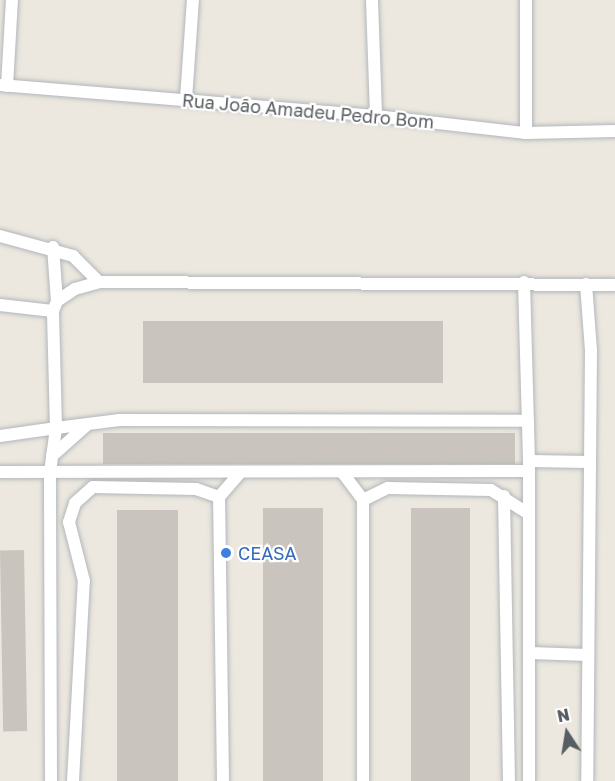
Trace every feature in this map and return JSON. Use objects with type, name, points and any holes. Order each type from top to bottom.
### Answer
[{"type":"street","points":[[4,86],[12,0]]},
{"type":"street","points":[[186,99],[193,0]]},
{"type":"street","points":[[372,0],[376,116]]},
{"type":"street","points":[[526,0],[526,133]]},
{"type":"street","name":"Rua João Amadeu Pedro Bom","points":[[4,86],[376,116],[526,133],[615,131]]},
{"type":"street","points":[[0,236],[53,247],[73,256],[99,282]]},
{"type":"street","points":[[51,781],[50,472],[56,428],[53,247]]},
{"type":"street","points":[[0,306],[55,306],[75,289],[99,282],[524,282],[615,285]]},
{"type":"street","points":[[524,282],[529,466],[529,781]]},
{"type":"street","points":[[586,284],[591,350],[586,781]]},
{"type":"street","points":[[0,436],[130,420],[528,421]]},
{"type":"street","points":[[52,456],[88,424]]},
{"type":"street","points":[[0,472],[342,472],[590,462]]},
{"type":"street","points":[[223,781],[219,497],[241,472]]},
{"type":"street","points":[[342,472],[363,500],[363,781]]},
{"type":"street","points":[[73,781],[84,581],[69,522],[75,503],[93,487],[196,489],[219,497]]},
{"type":"street","points":[[363,500],[388,488],[491,490],[504,496],[529,514]]},
{"type":"street","points":[[504,496],[509,781]]},
{"type":"street","points":[[50,520],[69,522]]},
{"type":"street","points":[[530,653],[588,655]]},
{"type":"building","points":[[143,321],[443,321],[443,383],[143,383]]},
{"type":"building","points":[[103,433],[515,433],[515,464],[103,464]]},
{"type":"building","points":[[263,508],[323,508],[323,781],[263,781]]},
{"type":"building","points":[[411,508],[470,508],[470,781],[411,781]]},
{"type":"building","points":[[117,510],[178,510],[178,781],[117,781]]},
{"type":"building","points":[[0,550],[24,550],[27,731],[3,731]]},
{"type":"place","name":"CEASA","points":[[226,553]]}]
